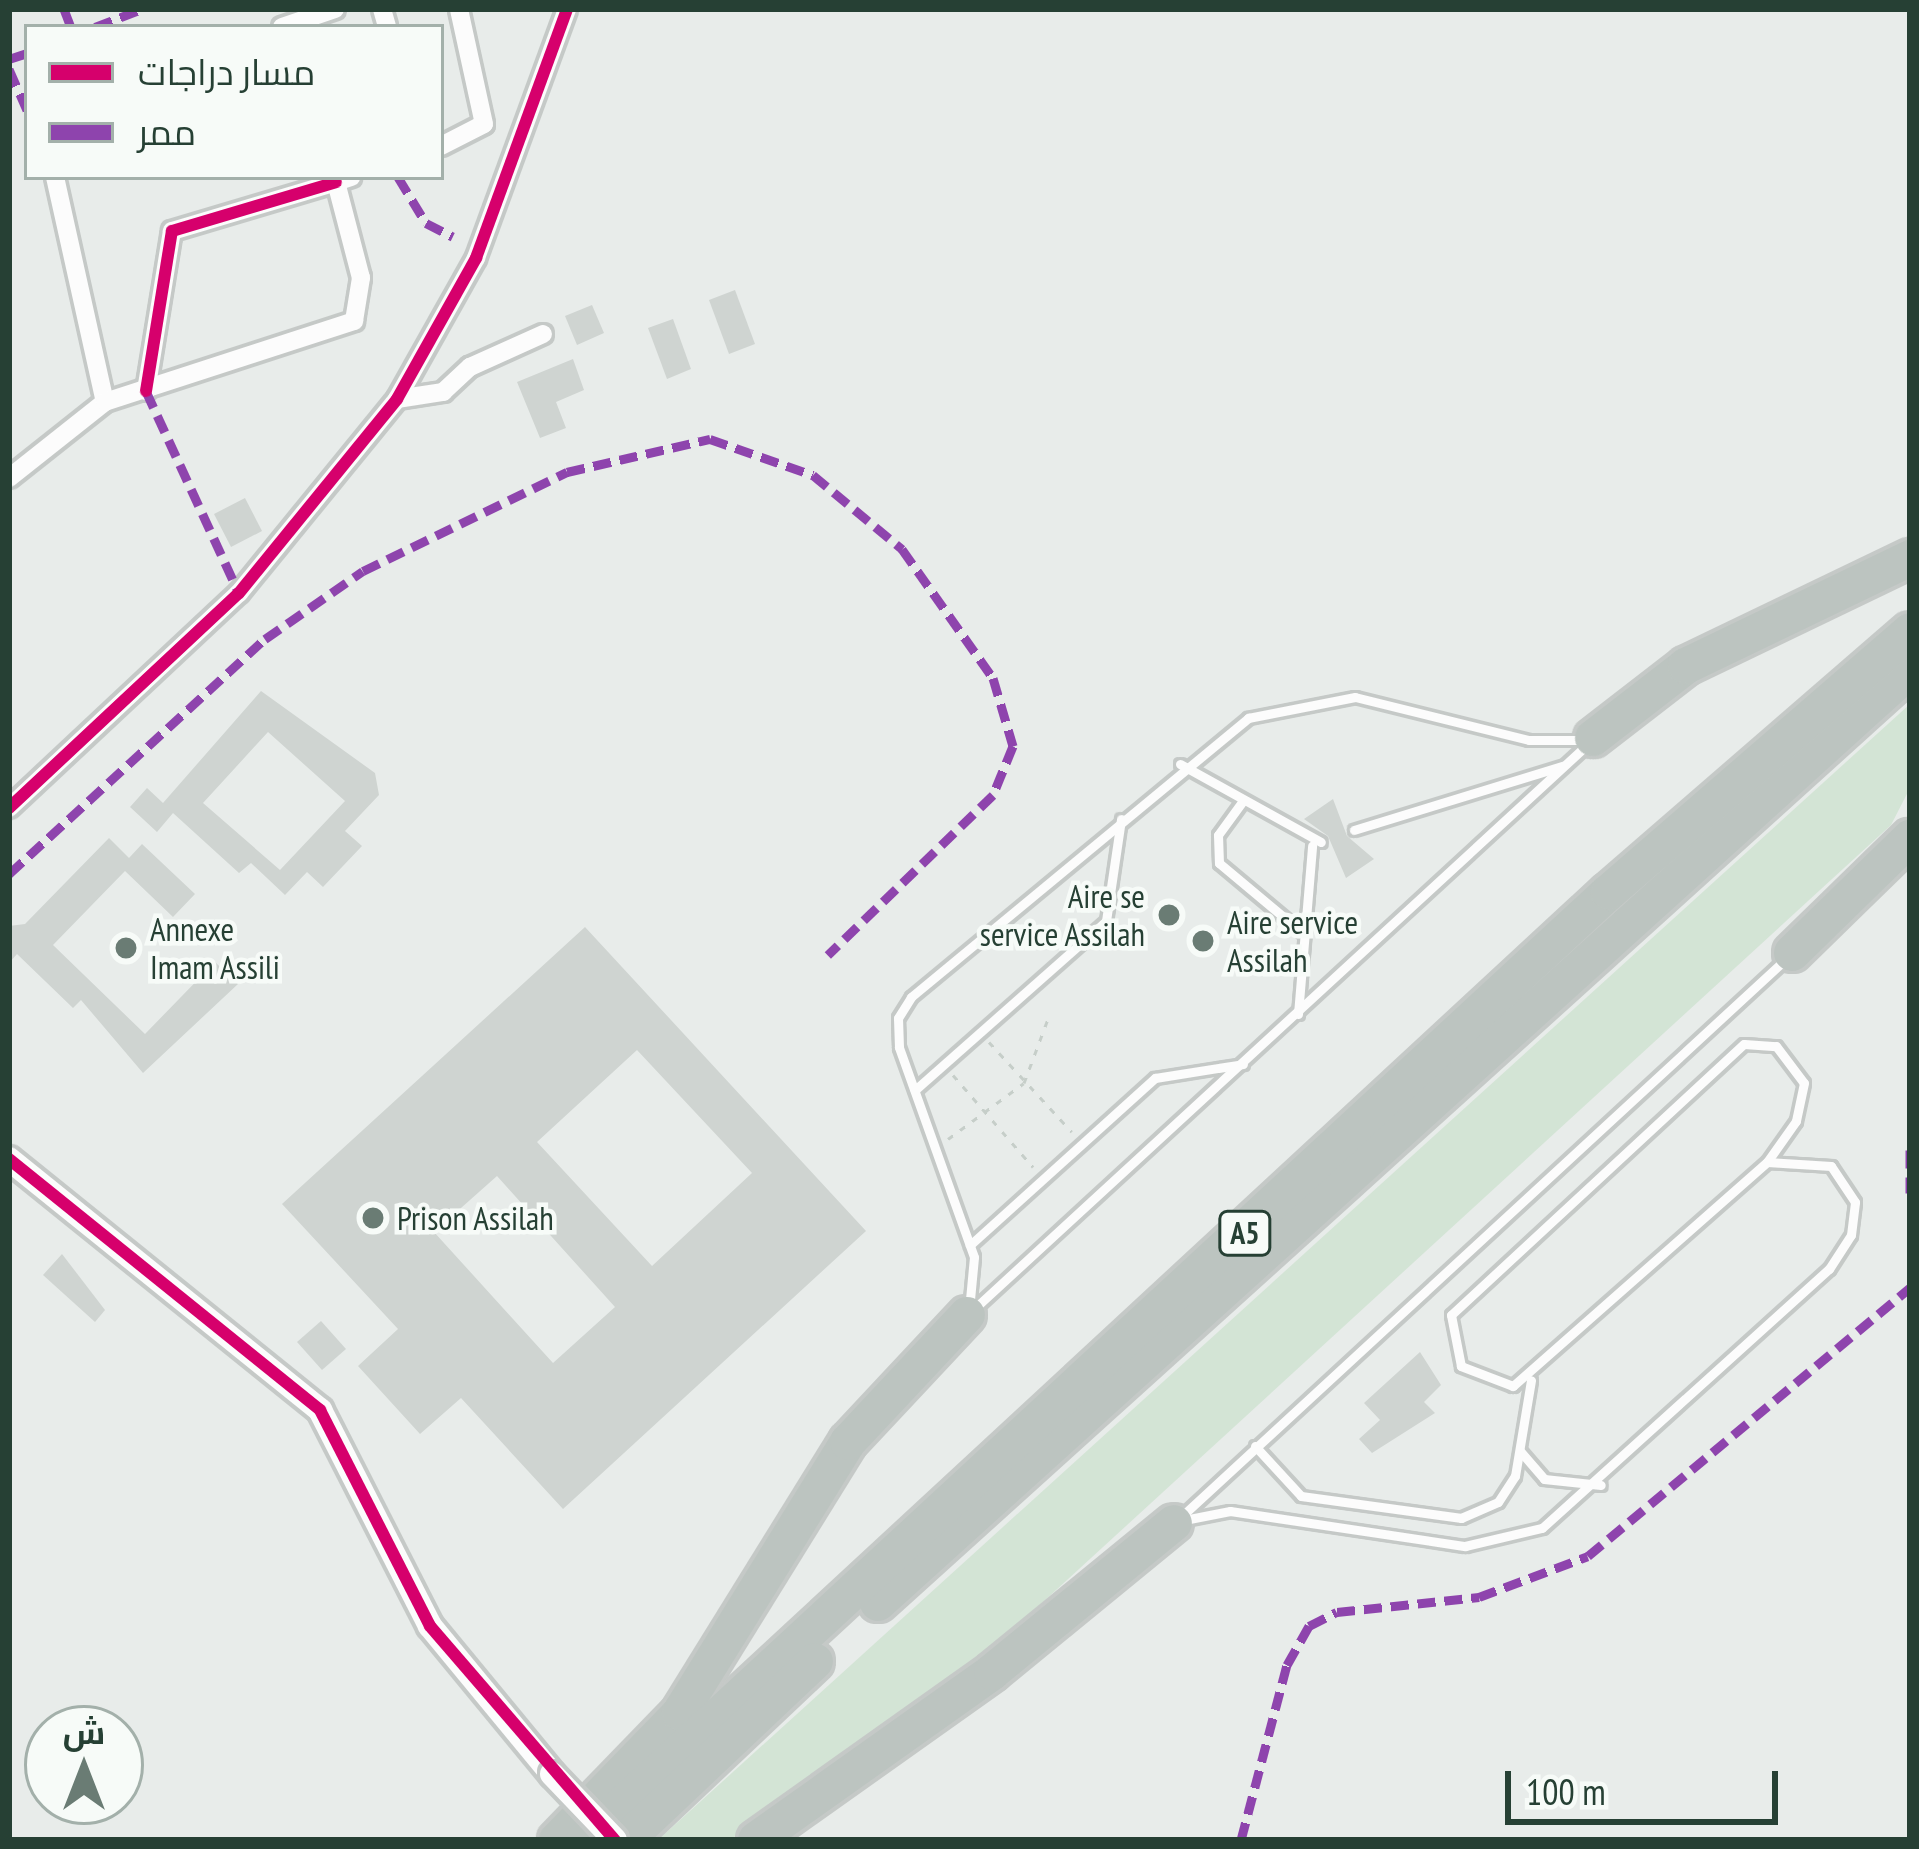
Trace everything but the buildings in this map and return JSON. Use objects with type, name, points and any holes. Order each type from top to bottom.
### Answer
[{"type":"highway","points":[[1593,738],[1702,657],[1910,558]]},
{"type":"highway","name":"A5","points":[[584,1840],[1610,892],[1910,631]]},
{"type":"highway","name":"A5","points":[[626,1840],[1910,670]]},
{"type":"highway","points":[[1792,953],[1910,838]]},
{"type":"highway","points":[[557,1840],[680,1713],[873,1408],[968,1315]]},
{"type":"highway","points":[[756,1840],[992,1672],[1174,1523]]},
{"type":"street","points":[[290,24],[335,9]]},
{"type":"street","points":[[444,144],[484,124],[459,9]]},
{"type":"street","points":[[9,808],[239,593],[397,399],[476,258],[567,9]]},
{"type":"street","points":[[56,180],[105,403]]},
{"type":"street","points":[[9,478],[105,403],[146,391],[354,321],[361,278],[343,180],[172,231],[146,391]]},
{"type":"street","points":[[397,399],[443,392],[543,334]]},
{"type":"street","points":[[9,1159],[320,1411],[430,1626],[552,1774],[615,1840]]},
{"type":"lane","points":[[968,1315],[970,1244],[915,1090],[901,1010],[1180,764],[1248,718],[1355,697],[1529,740],[1593,738]]},
{"type":"lane","points":[[968,1315],[1298,1016],[1593,738]]},
{"type":"lane","points":[[1180,764],[1316,844],[1298,1016]]},
{"type":"lane","points":[[1354,830],[1567,764]]},
{"type":"lane","points":[[1242,802],[1218,835],[1219,863],[1304,934]]},
{"type":"lane","points":[[915,1090],[1106,921],[1121,819]]},
{"type":"lane","points":[[1174,1523],[1792,953]]},
{"type":"lane","points":[[1255,1446],[1301,1496],[1448,1518],[1498,1502],[1520,1450],[1532,1380],[1767,1162],[1796,1121],[1804,1083],[1775,1046],[1744,1044],[1451,1315],[1451,1350],[1474,1379],[1532,1380]]},
{"type":"lane","points":[[970,1244],[1081,1142],[1171,1069],[1244,1064]]},
{"type":"lane","points":[[1174,1523],[1230,1511],[1489,1544],[1542,1528],[1602,1485],[1851,1235],[1855,1202],[1841,1175],[1814,1159],[1767,1162]]},
{"type":"lane","points":[[1520,1450],[1544,1479],[1602,1485]]},
{"type":"path","points":[[937,1147],[1024,1082],[1049,1016]]},
{"type":"path","points":[[981,1031],[1081,1142]]},
{"type":"path","points":[[944,1064],[1043,1179]]},
{"type":"green space","points":[[1910,704],[1910,788],[1891,825],[947,1690],[730,1840],[658,1840]]},
{"type":"marked path","points":[[64,9],[70,24]]},
{"type":"marked path","points":[[103,24],[142,9]]},
{"type":"marked path","points":[[9,59],[24,54]]},
{"type":"marked path","points":[[9,69],[24,103]]},
{"type":"marked path","points":[[400,180],[426,223],[453,237]]},
{"type":"marked path","points":[[146,391],[239,593]]},
{"type":"marked path","points":[[9,874],[265,639],[363,571],[567,472],[710,439],[813,475],[902,549],[993,678],[1013,746],[993,795],[828,955]]},
{"type":"marked path","points":[[1910,1150],[1910,1193]]},
{"type":"marked path","points":[[1241,1840],[1287,1665],[1309,1626],[1337,1612],[1479,1597],[1588,1556],[1910,1288]]},
{"type":"cycle path","points":[[9,808],[239,593],[397,399],[476,258],[567,9]]},
{"type":"cycle path","points":[[146,391],[172,231],[336,182]]},
{"type":"cycle path","points":[[9,1159],[320,1410],[430,1626],[615,1840]]},
{"type":"place","name":"Aire se service Assilah","points":[[1169,915]]},
{"type":"place","name":"Aire service Assilah","points":[[1203,941]]},
{"type":"place","name":"Annexe Imam Assili","points":[[126,948]]},
{"type":"place","name":"Prison Assilah","points":[[373,1218]]}]
